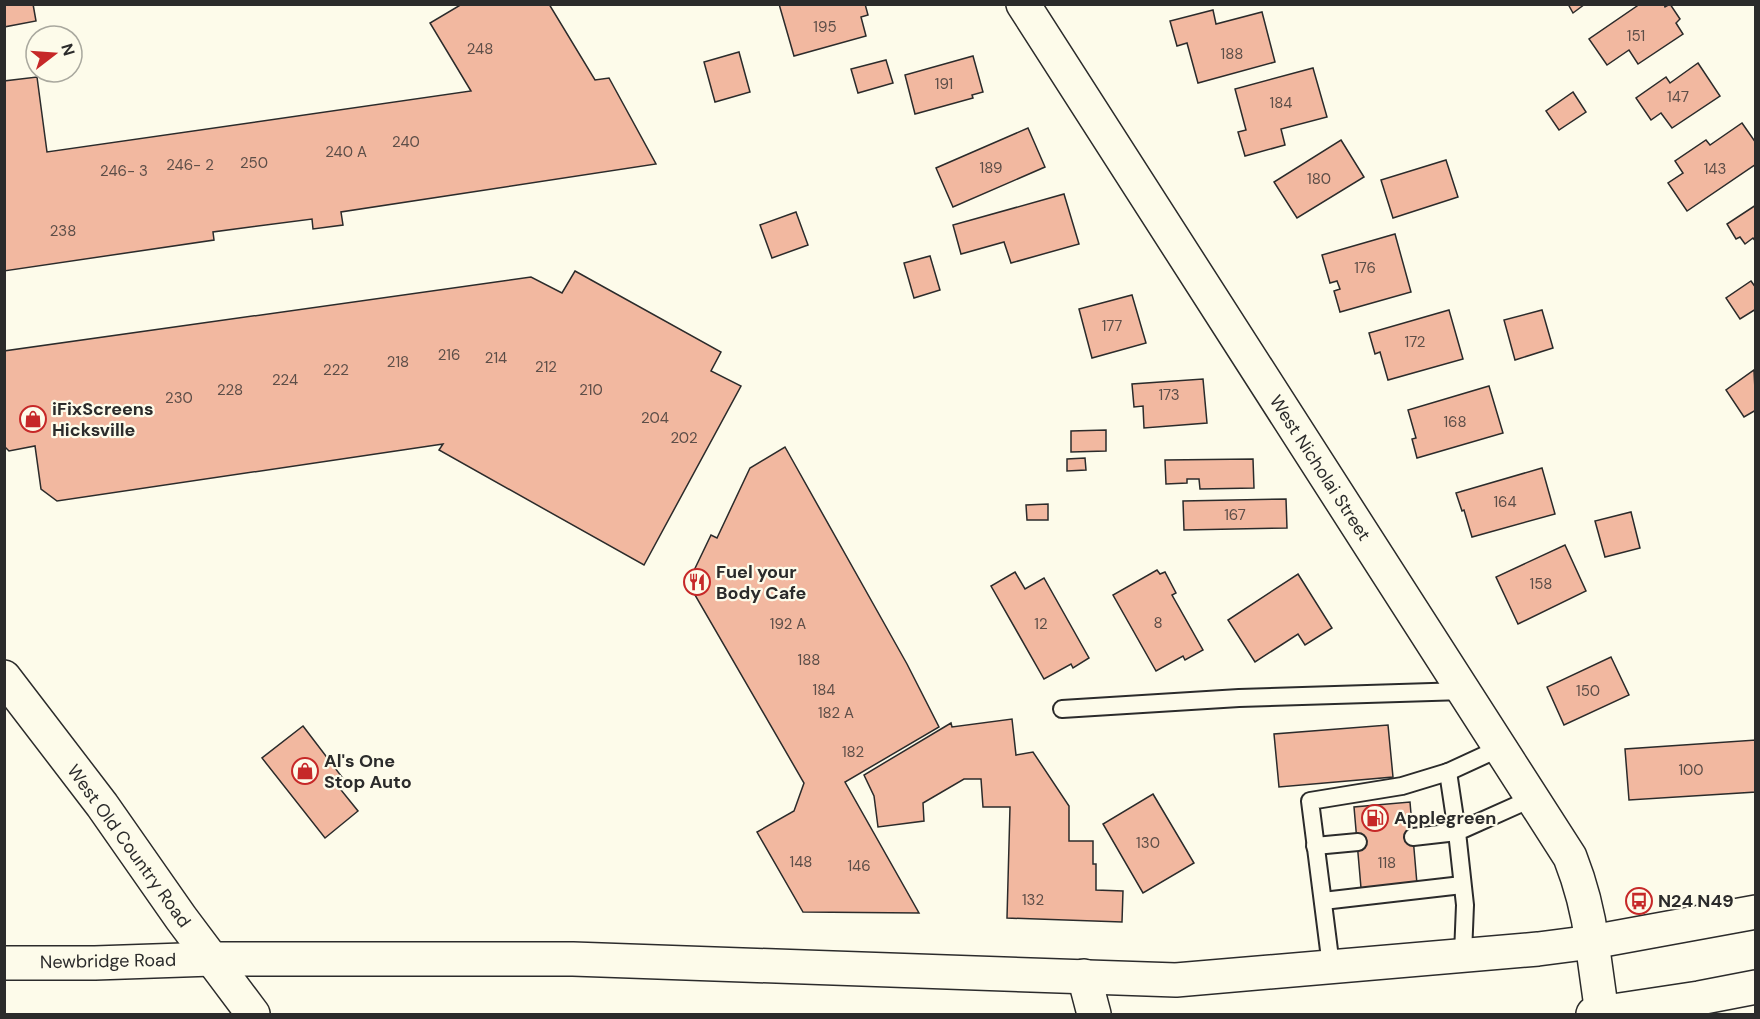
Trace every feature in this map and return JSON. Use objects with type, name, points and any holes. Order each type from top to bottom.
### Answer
[{"type":"main road","name":"West Nicholai Street","points":[[1023,4],[1570,857],[1580,880],[1587,911],[1598,1014]]},
{"type":"main road","name":"West Old Country Road","points":[[4,677],[102,805],[253,1014]]},
{"type":"main road","name":"Newbridge Road","points":[[4,963],[212,959],[573,959],[1176,980],[1538,949],[1592,942],[1755,912]]},
{"type":"main road","points":[[1084,976],[1094,1014]]},
{"type":"main road","points":[[1598,1014],[1755,987]]},
{"type":"lane","points":[[1062,709],[1239,698],[1464,691]]},
{"type":"lane","points":[[1331,966],[1310,801],[1402,786],[1448,772],[1500,748]]},
{"type":"lane","points":[[1448,772],[1465,905],[1464,954]]},
{"type":"lane","points":[[1413,837],[1457,832],[1533,798]]},
{"type":"lane","points":[[1315,846],[1358,842]]},
{"type":"lane","points":[[1323,901],[1462,885]]},
{"type":"building","points":[[4,4],[33,4],[36,21],[4,27]]},
{"type":"building","points":[[462,4],[549,4],[595,80],[609,78],[656,164],[341,212],[343,225],[313,229],[312,219],[213,232],[214,240],[4,271],[4,81],[24,79],[24,84],[38,84],[47,152],[471,91],[430,23]]},
{"type":"building","points":[[779,4],[865,4],[868,15],[861,17],[866,36],[794,56]]},
{"type":"building","points":[[1568,4],[1585,4],[1573,13]]},
{"type":"building","points":[[1640,4],[1664,4],[1665,7],[1670,4],[1680,19],[1676,23],[1683,34],[1638,64],[1629,50],[1607,65],[1589,39]]},
{"type":"building","points":[[1213,10],[1216,24],[1262,12],[1275,62],[1198,83],[1187,43],[1177,46],[1170,21]]},
{"type":"building","points":[[739,52],[750,92],[715,102],[704,62]]},
{"type":"building","points":[[973,56],[983,92],[972,95],[973,98],[915,114],[905,75]]},
{"type":"building","points":[[886,60],[893,83],[858,93],[851,69]]},
{"type":"building","points":[[1698,63],[1720,96],[1672,128],[1661,113],[1651,120],[1636,98],[1666,77],[1670,83]]},
{"type":"building","points":[[1313,68],[1327,117],[1281,129],[1285,145],[1245,156],[1238,132],[1246,130],[1235,89]]},
{"type":"building","points":[[1573,92],[1586,112],[1559,130],[1546,111]]},
{"type":"building","points":[[1742,123],[1756,143],[1756,164],[1687,211],[1668,183],[1683,173],[1675,161],[1706,140],[1710,145]]},
{"type":"building","points":[[1028,128],[1045,167],[953,207],[936,168]]},
{"type":"building","points":[[1341,140],[1364,177],[1297,218],[1274,182]]},
{"type":"building","points":[[1446,160],[1458,197],[1393,218],[1381,180]]},
{"type":"building","points":[[1064,194],[1079,244],[1011,263],[1004,242],[961,254],[953,225]]},
{"type":"building","points":[[1756,205],[1756,242],[1753,238],[1745,244],[1740,237],[1736,239],[1727,224]]},
{"type":"building","points":[[796,212],[808,245],[772,258],[760,225]]},
{"type":"building","points":[[1395,234],[1411,292],[1340,312],[1334,291],[1340,289],[1337,281],[1330,283],[1322,255]]},
{"type":"building","points":[[930,256],[940,290],[914,298],[904,263]]},
{"type":"building","points":[[575,271],[721,352],[711,371],[741,386],[644,565],[439,450],[443,444],[57,501],[41,489],[35,446],[9,451],[4,446],[4,351],[531,277],[562,293]]},
{"type":"building","points":[[1751,281],[1756,288],[1756,309],[1740,319],[1726,298]]},
{"type":"building","points":[[1132,295],[1146,343],[1092,358],[1079,309]]},
{"type":"building","points":[[1449,310],[1463,359],[1388,380],[1380,352],[1375,354],[1369,333]]},
{"type":"building","points":[[1542,310],[1553,348],[1515,360],[1504,320]]},
{"type":"building","points":[[1754,370],[1756,410],[1744,417],[1726,390]]},
{"type":"building","points":[[1203,379],[1207,423],[1144,428],[1143,406],[1134,407],[1132,384]]},
{"type":"building","points":[[1489,386],[1503,433],[1417,458],[1412,439],[1416,438],[1408,410]]},
{"type":"building","points":[[1106,430],[1106,451],[1071,452],[1071,431]]},
{"type":"building","points":[[785,447],[907,664],[939,727],[845,782],[919,913],[803,912],[757,832],[794,811],[804,783],[688,583],[711,535],[717,538],[750,468]]},
{"type":"building","points":[[1085,458],[1086,470],[1067,471],[1067,459]]},
{"type":"building","points":[[1253,459],[1254,488],[1200,489],[1199,479],[1187,479],[1187,483],[1166,484],[1165,460]]},
{"type":"building","points":[[1542,468],[1555,514],[1472,537],[1456,493]]},
{"type":"building","points":[[1286,499],[1287,528],[1184,530],[1183,501]]},
{"type":"building","points":[[1048,504],[1048,520],[1027,520],[1026,505]]},
{"type":"building","points":[[1631,512],[1640,548],[1605,557],[1595,521]]},
{"type":"building","points":[[1565,545],[1586,591],[1518,624],[1496,577]]},
{"type":"building","points":[[1157,570],[1160,574],[1165,572],[1176,593],[1172,595],[1203,650],[1185,660],[1183,656],[1156,671],[1113,595]]},
{"type":"building","points":[[1015,572],[1025,589],[1044,578],[1089,658],[1073,668],[1071,664],[1044,679],[991,586]]},
{"type":"building","points":[[1298,574],[1332,628],[1305,645],[1298,634],[1255,662],[1228,620]]},
{"type":"building","points":[[1611,657],[1629,695],[1564,725],[1547,687]]},
{"type":"building","points":[[1012,719],[1016,755],[1033,752],[1069,806],[1069,841],[1093,841],[1096,890],[1123,891],[1122,922],[1007,918],[1010,807],[983,807],[981,779],[964,779],[923,803],[924,821],[878,827],[874,796],[864,775],[951,723],[952,727]]},
{"type":"building","points":[[1388,725],[1393,777],[1279,787],[1274,734]]},
{"type":"building","name":"Al's One Stop Auto","points":[[303,726],[348,785],[341,790],[358,811],[325,838],[262,758]]},
{"type":"building","points":[[1756,740],[1756,792],[1629,800],[1625,749]]},
{"type":"building","points":[[1153,794],[1194,863],[1143,893],[1103,824]]},
{"type":"building","points":[[1410,802],[1417,884],[1361,888],[1354,807]]},
{"type":"place","name":"iFixScreens Hicksville","points":[[33,419]]},
{"type":"place","name":"Fuel your Body Cafe","points":[[697,582]]},
{"type":"place","name":"Al's One Stop Auto","points":[[305,771]]},
{"type":"place","name":"Applegreen","points":[[1375,818]]},
{"type":"place","name":"N24 N49","points":[[1639,901]]}]
